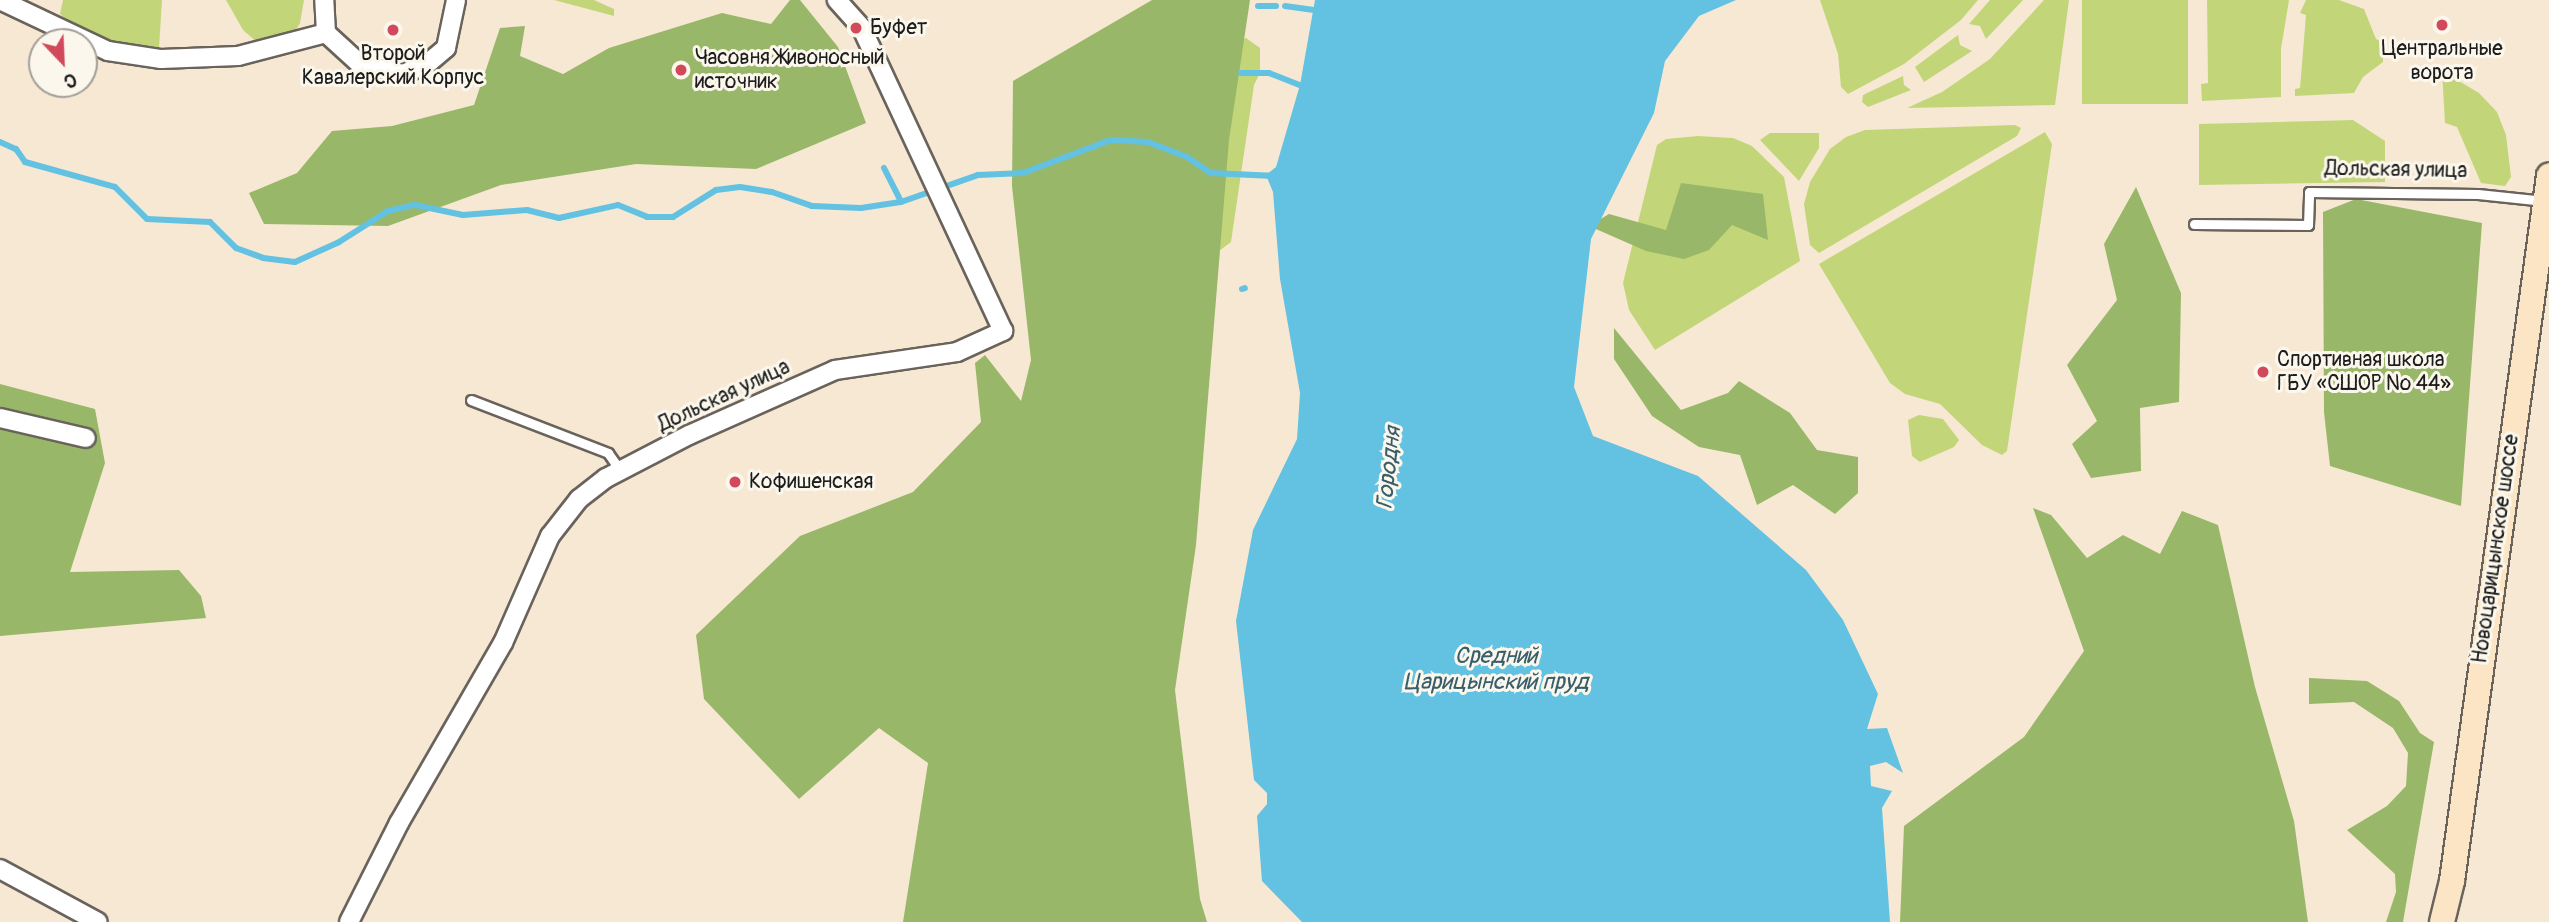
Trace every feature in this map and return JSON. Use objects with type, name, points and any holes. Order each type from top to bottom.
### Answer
[{"type":"main road","name":"Новоцарицынское шоссе","points":[[2442,922],[2452,881],[2547,189]]},
{"type":"street","points":[[1,0],[76,39],[133,56],[238,56],[326,33]]},
{"type":"street","points":[[324,0],[326,33],[360,64],[403,74],[427,64],[446,48],[456,0]]},
{"type":"street","name":"Дольская улица","points":[[349,922],[398,823],[503,643],[550,536],[579,499],[620,470],[835,370],[969,349],[1003,331],[862,28],[837,0]]},
{"type":"street","points":[[0,418],[86,438]]},
{"type":"street","points":[[0,869],[98,922]]},
{"type":"lane","name":"Дольская улица","points":[[2194,224],[2308,225],[2309,192],[2478,194],[2547,189]]},
{"type":"lane","points":[[471,400],[608,453],[620,470]]},
{"type":"green space","points":[[63,0],[162,0],[159,48],[122,44],[98,36],[98,28],[76,28],[60,14]]},
{"type":"green space","points":[[226,0],[304,0],[300,23],[292,37],[257,42],[243,30]]},
{"type":"green space","points":[[554,0],[594,0],[614,9],[614,16]]},
{"type":"green space","points":[[790,0],[800,0],[838,47],[866,123],[756,169],[636,164],[501,185],[388,226],[264,224],[249,193],[297,173],[332,131],[392,126],[474,105],[500,28],[525,26],[520,56],[563,74],[609,48],[722,13],[771,24]]},
{"type":"green space","points":[[1152,0],[1250,0],[1229,140],[1196,545],[1175,690],[1200,899],[1207,922],[903,922],[928,763],[879,728],[799,799],[704,699],[696,635],[800,536],[913,492],[981,422],[975,363],[985,355],[1021,401],[1031,360],[1012,186],[1013,81]]},
{"type":"green space","points":[[1820,0],[1978,0],[1961,20],[1904,64],[1848,94],[1841,87],[1838,54]]},
{"type":"green space","points":[[1990,0],[2023,0],[1986,39],[1980,26],[1969,24]]},
{"type":"green space","points":[[2044,0],[2069,0],[2055,105],[1907,108],[1942,92],[1990,59]]},
{"type":"green space","points":[[2082,0],[2188,0],[2188,104],[2082,104]]},
{"type":"green space","points":[[2207,0],[2289,0],[2281,49],[2281,97],[2202,101],[2201,84],[2208,83]]},
{"type":"green space","points":[[2306,0],[2339,0],[2364,9],[2376,39],[2383,42],[2383,62],[2363,77],[2354,93],[2295,96],[2295,89],[2300,88],[2306,15],[2300,13]]},
{"type":"green space","points":[[1958,35],[1960,45],[1972,51],[1924,82],[1915,67]]},
{"type":"green space","points":[[1246,38],[1260,48],[1260,73],[1254,85],[1231,242],[1215,254],[1233,43]]},
{"type":"green space","points":[[2442,71],[2479,93],[2497,112],[2506,135],[2511,177],[2505,186],[2481,183],[2457,127],[2445,123]]},
{"type":"green space","points":[[1903,76],[1904,85],[1911,90],[1868,107],[1862,102],[1863,95]]},
{"type":"green space","points":[[2353,120],[2385,141],[2385,182],[2199,185],[2199,124]]},
{"type":"green space","points":[[2015,125],[2021,128],[2017,136],[1819,253],[1810,245],[1804,204],[1810,182],[1830,149],[1846,137],[1865,130]]},
{"type":"green space","points":[[2045,132],[2052,144],[2007,451],[2002,455],[1982,445],[1940,404],[1905,394],[1890,383],[1819,264]]},
{"type":"green space","points":[[1770,133],[1819,133],[1819,148],[1799,181],[1760,140]]},
{"type":"green space","points":[[1698,136],[1733,138],[1752,146],[1784,177],[1800,261],[1655,350],[1629,310],[1623,283],[1657,145],[1666,139]]},
{"type":"green space","points":[[1681,183],[1763,194],[1768,240],[1732,225],[1709,250],[1684,259],[1646,251],[1589,226],[1609,214],[1666,230]]},
{"type":"green space","points":[[2136,187],[2181,293],[2179,402],[2140,408],[2141,471],[2091,478],[2072,444],[2097,421],[2067,365],[2117,300],[2104,244]]},
{"type":"green space","points":[[2356,199],[2482,223],[2461,506],[2330,466],[2324,412],[2323,212]]},
{"type":"green space","points":[[1614,328],[1681,410],[1728,393],[1739,381],[1790,413],[1817,450],[1858,457],[1858,493],[1835,514],[1793,485],[1757,505],[1740,455],[1699,447],[1652,416],[1614,359]]},
{"type":"green space","points":[[0,384],[95,409],[105,463],[70,572],[179,570],[201,596],[206,618],[0,636]]},
{"type":"green space","points":[[1919,415],[1943,419],[1959,440],[1954,447],[1920,462],[1912,456],[1908,420]]},
{"type":"green space","points":[[2033,508],[2051,515],[2087,558],[2123,535],[2160,554],[2182,511],[2218,525],[2255,687],[2294,821],[2308,922],[1900,922],[1904,826],[2024,737],[2084,651]]},
{"type":"green space","points":[[2309,678],[2367,681],[2399,701],[2420,733],[2434,742],[2403,922],[2386,922],[2396,892],[2395,874],[2347,830],[2387,806],[2406,786],[2408,753],[2393,728],[2354,702],[2309,704]]},
{"type":"water","name":"Средний Царицынский пруд","points":[[1315,0],[1736,0],[1699,16],[1665,61],[1654,113],[1591,239],[1574,387],[1593,436],[1698,476],[1806,570],[1843,620],[1878,694],[1867,729],[1887,728],[1903,773],[1886,762],[1870,766],[1871,786],[1892,791],[1882,808],[1890,922],[1302,922],[1262,881],[1257,816],[1267,804],[1267,793],[1254,780],[1236,621],[1253,530],[1297,439],[1300,393],[1280,279],[1273,192],[1266,175],[1276,167],[1300,85]]},
{"type":"waterway","points":[[1258,6],[1276,6]]},
{"type":"waterway","points":[[1285,6],[1314,10]]},
{"type":"waterway","points":[[1241,73],[1269,73],[1307,88]]},
{"type":"waterway","points":[[0,142],[16,149],[25,162],[115,187],[147,219],[210,222],[236,248],[263,258],[295,262],[339,242],[388,211],[415,205],[463,215],[527,210],[559,218],[618,205],[647,217],[673,217],[716,190],[740,187],[772,192],[812,206],[861,208],[901,202],[978,175],[1023,173],[1111,140],[1148,142],[1187,157],[1211,173],[1274,176]]},
{"type":"waterway","points":[[884,168],[901,202]]},
{"type":"place","name":"Центральные ворота","points":[[2442,25]]},
{"type":"place","name":"Буфет","points":[[856,28]]},
{"type":"place","name":"Второй Кавалерский Корпус","points":[[393,30]]},
{"type":"place","name":"Часовня Живоносный источник","points":[[681,70]]},
{"type":"place","name":"Спортивная школа ГБУ «СШОР № 44»","points":[[2263,372]]},
{"type":"place","name":"Кофишенская","points":[[735,482]]},
{"type":"water label","name":"Городня","points":[[1389,468]]}]
